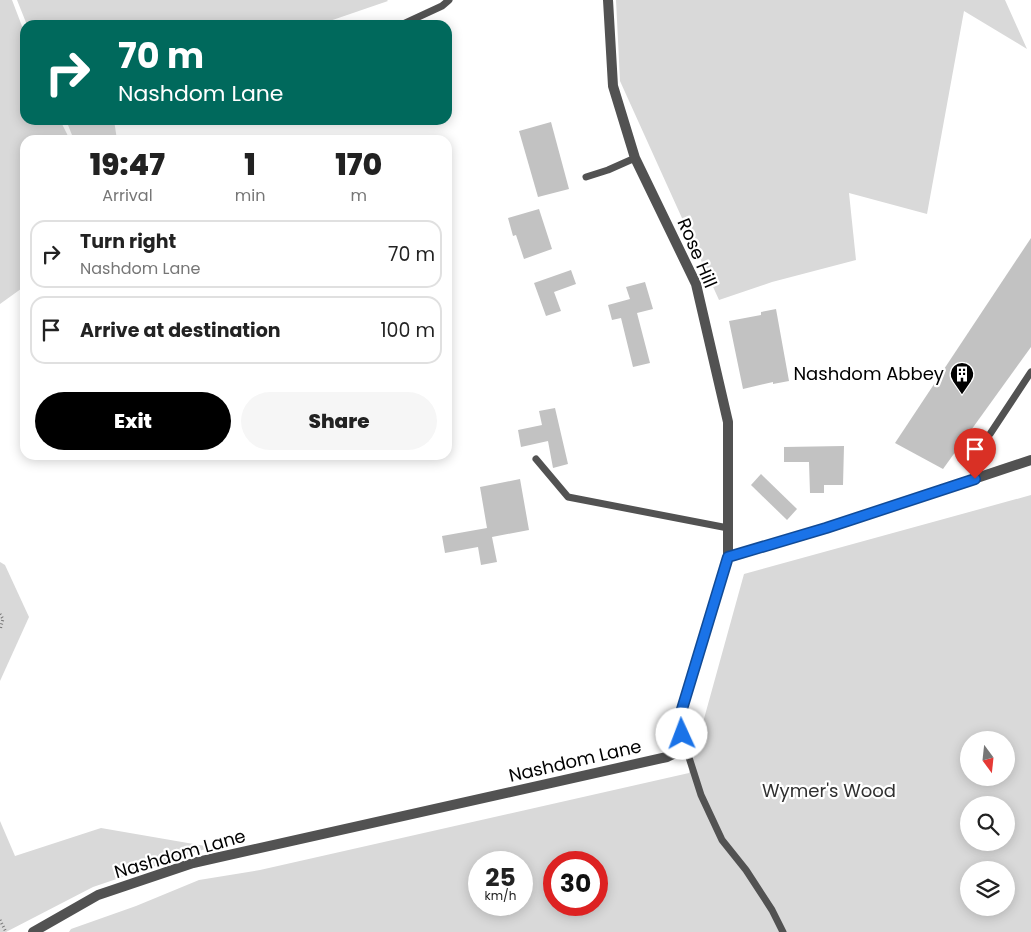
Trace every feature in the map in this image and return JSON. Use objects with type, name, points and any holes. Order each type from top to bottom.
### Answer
[{"type":"street","name":"Rose Hill","points":[[608,0],[613,86],[635,158],[696,284],[728,422],[728,557]]},
{"type":"street","points":[[686,748],[679,719],[728,557],[826,528],[1031,460]]},
{"type":"street","name":"Nashdom Lane","points":[[33,932],[98,895],[193,864],[668,757],[686,748]]},
{"type":"lane","points":[[412,20],[442,6],[450,0]]},
{"type":"lane","points":[[586,177],[635,158]]},
{"type":"lane","points":[[990,434],[1031,372]]},
{"type":"lane","points":[[536,459],[568,497],[728,528]]},
{"type":"lane","points":[[686,748],[701,795],[722,840],[746,870],[772,910],[783,932]]},
{"type":"path","points":[[0,614],[3,619],[0,630]]},
{"type":"path","points":[[0,920],[6,932]]},
{"type":"green space","points":[[0,0],[12,0],[20,21],[20,125],[62,125],[68,135],[20,135],[20,290],[0,304]]},
{"type":"green space","points":[[17,0],[388,1],[333,20],[25,20]]},
{"type":"green space","points":[[616,0],[1005,0],[1027,49],[964,11],[927,214],[849,193],[856,260],[772,282],[719,300],[620,81]]},
{"type":"green space","points":[[68,125],[115,125],[116,135],[72,135]]},
{"type":"green space","name":"Wymer's Wood","points":[[1031,495],[1031,932],[69,932],[71,929],[136,906],[199,880],[260,870],[689,773],[744,574]]},
{"type":"green space","points":[[0,562],[5,565],[29,617],[0,681]]},
{"type":"green space","points":[[0,821],[15,856],[101,828],[211,847],[93,887],[6,932],[0,932]]},
{"type":"building","points":[[551,122],[569,189],[538,197],[519,131]]},
{"type":"building","points":[[539,209],[552,249],[524,259],[516,235],[513,236],[508,218]]},
{"type":"building","name":"Nashdom Abbey","points":[[1031,238],[1031,347],[943,469],[895,443]]},
{"type":"building","points":[[571,270],[576,284],[554,292],[561,311],[546,316],[534,283]]},
{"type":"building","points":[[645,282],[653,309],[637,313],[650,363],[633,367],[621,318],[612,320],[608,305],[630,299],[626,287]]},
{"type":"building","points":[[776,309],[789,381],[773,384],[773,382],[743,389],[729,321],[761,315],[761,312]]},
{"type":"building","points":[[555,408],[568,464],[553,468],[548,441],[521,447],[518,430],[542,425],[539,411]]},
{"type":"building","points":[[844,446],[843,485],[824,485],[824,493],[810,493],[809,462],[784,462],[784,447]]},
{"type":"building","points":[[761,474],[797,509],[787,520],[751,485]]},
{"type":"building","points":[[520,479],[529,530],[492,537],[497,562],[481,565],[478,547],[445,553],[442,536],[487,528],[480,487]]},
{"type":"place","name":"Nashdom Abbey","points":[[962,395]]},
{"type":"route","points":[[682,734],[679,719],[728,557],[826,528],[975,479]]}]
